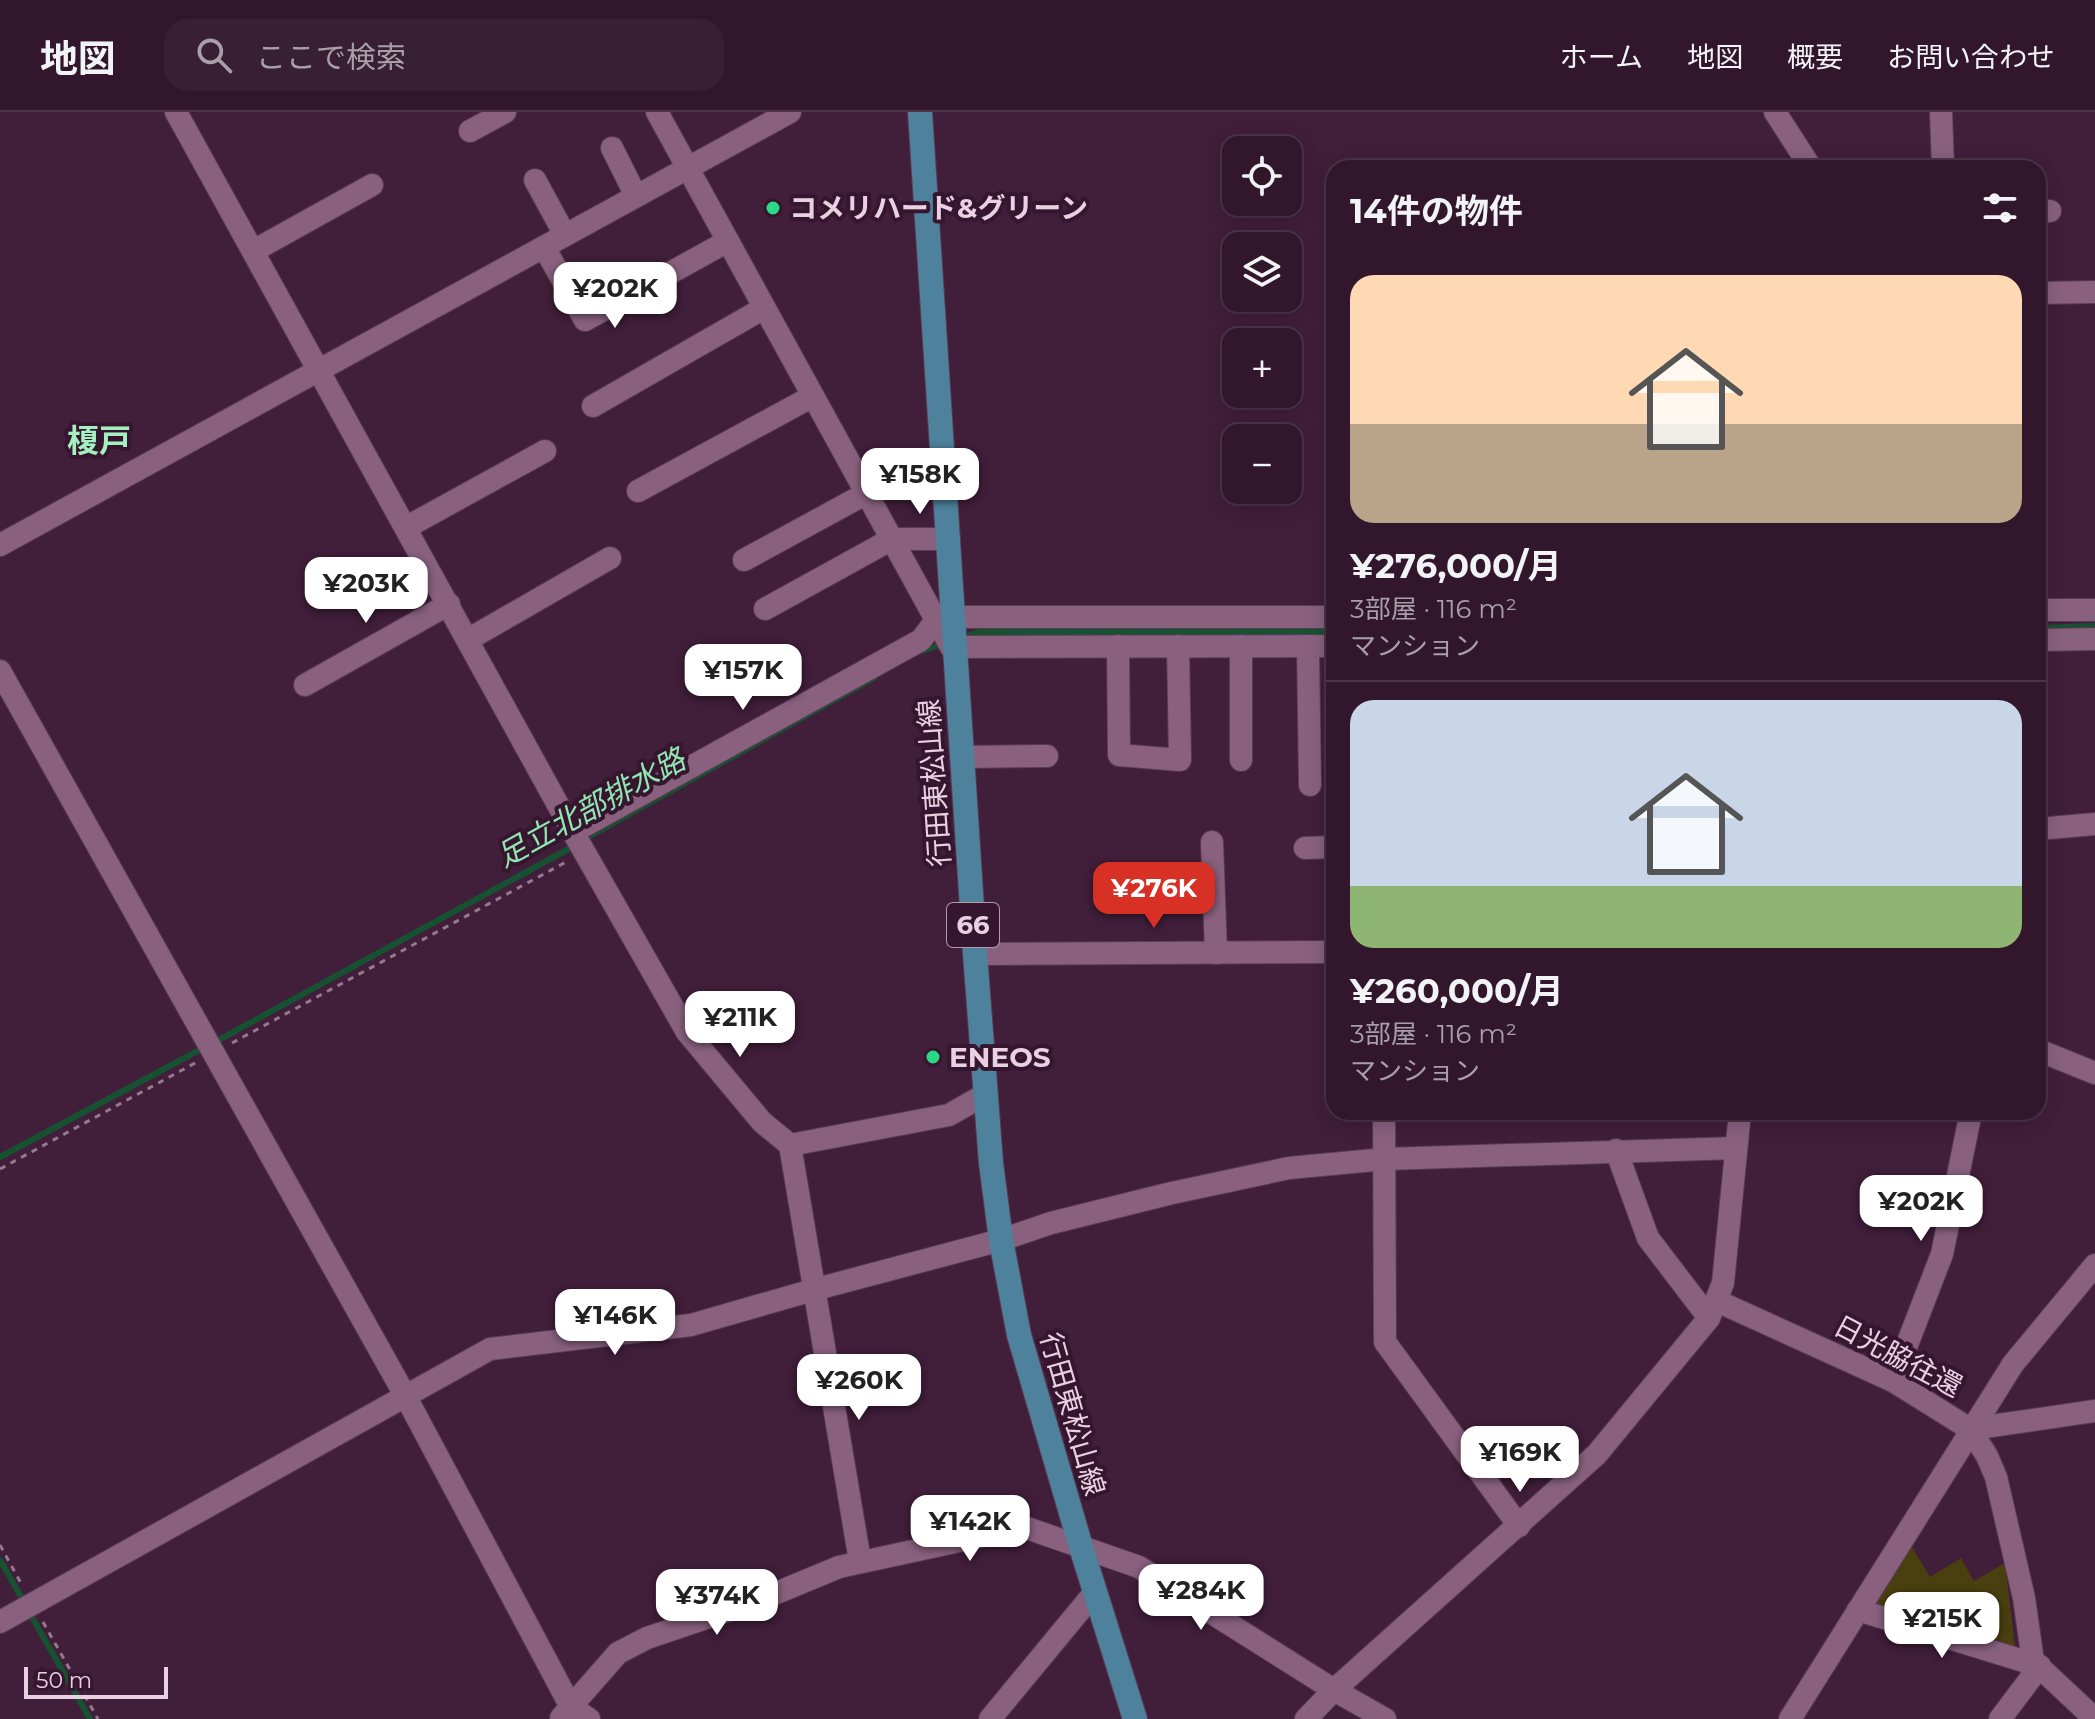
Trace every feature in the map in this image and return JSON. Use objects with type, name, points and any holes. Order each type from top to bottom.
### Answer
[{"type":"main road","name":"行田東松山線","points":[[920,112],[949,539],[945,618],[955,646],[975,954],[1001,1240],[1019,1335],[1135,1719]]},
{"type":"street","points":[[176,112],[687,1032],[762,1122],[790,1145],[860,1561]]},
{"type":"street","points":[[470,131],[505,112]]},
{"type":"street","points":[[0,545],[790,112]]},
{"type":"street","points":[[1775,112],[1806,160]]},
{"type":"street","points":[[1941,112],[1943,160]]},
{"type":"street","points":[[660,113],[892,539],[945,618]]},
{"type":"street","points":[[612,148],[636,196]]},
{"type":"street","points":[[535,180],[565,235]]},
{"type":"street","points":[[255,250],[372,185]]},
{"type":"street","points":[[544,247],[585,320],[728,241]]},
{"type":"street","points":[[2046,293],[2095,292]]},
{"type":"street","points":[[593,406],[764,308]]},
{"type":"street","points":[[638,491],[813,396]]},
{"type":"street","points":[[407,527],[545,451]]},
{"type":"street","points":[[744,560],[867,493]]},
{"type":"street","points":[[765,609],[892,539],[949,539]]},
{"type":"street","points":[[469,639],[610,558]]},
{"type":"street","points":[[305,685],[449,604]]},
{"type":"street","points":[[2046,610],[2095,610]]},
{"type":"street","points":[[579,842],[921,640],[945,618],[1326,617]]},
{"type":"street","points":[[2046,640],[2095,639]]},
{"type":"street","points":[[955,646],[1326,646]]},
{"type":"street","points":[[1118,646],[1119,755],[1180,760],[1178,646]]},
{"type":"street","points":[[1241,646],[1241,760]]},
{"type":"street","points":[[1308,646],[1310,785]]},
{"type":"street","points":[[0,671],[406,1397],[573,1715],[618,1653],[647,1638],[860,1561],[1024,1527],[1139,1567],[1385,1719]]},
{"type":"street","points":[[962,757],[1047,756]]},
{"type":"street","points":[[2046,828],[2095,824]]},
{"type":"street","points":[[1212,842],[1216,953]]},
{"type":"street","points":[[1305,848],[1326,847]]},
{"type":"street","points":[[975,954],[1326,952]]},
{"type":"street","points":[[2046,1053],[2095,1073]]},
{"type":"street","points":[[790,1145],[949,1115],[986,1094]]},
{"type":"street","points":[[1384,1120],[1385,1342],[1519,1526]]},
{"type":"street","points":[[1306,1719],[1334,1690],[1597,1454],[1713,1309],[1723,1283],[1739,1120]]},
{"type":"street","points":[[1893,1381],[1942,1254],[1969,1120]]},
{"type":"street","points":[[0,1622],[490,1349],[691,1325],[1001,1240],[1051,1223],[1276,1170],[1385,1159],[1736,1148]]},
{"type":"street","points":[[1616,1150],[1648,1238],[1713,1309]]},
{"type":"street","points":[[1790,1719],[2013,1364],[2095,1265]]},
{"type":"street","name":"日光脇往還","points":[[1713,1309],[1893,1381],[1970,1429],[1996,1477],[2024,1598],[2033,1661],[2095,1719]]},
{"type":"street","points":[[1970,1429],[2095,1411]]},
{"type":"street","points":[[990,1719],[1095,1592]]},
{"type":"street","points":[[1858,1610],[2040,1666],[2000,1719]]},
{"type":"path","points":[[0,1169],[214,1053],[579,842]]},
{"type":"path","points":[[0,1545],[98,1719]]},
{"type":"shaded area","points":[[1910,1544],[1930,1577],[1961,1558],[1974,1581],[2005,1563],[2016,1655],[1872,1606]]},
{"type":"waterway","name":"足立北部排水路","points":[[2046,628],[2095,626]]},
{"type":"waterway","name":"足立北部排水路","points":[[960,638],[979,632],[1326,632]]},
{"type":"waterway","name":"足立北部排水路","points":[[922,651],[946,643]]},
{"type":"waterway","name":"足立北部排水路","points":[[583,840],[874,678]]},
{"type":"waterway","name":"足立北部排水路","points":[[215,1042],[574,846]]},
{"type":"waterway","name":"足立北部排水路","points":[[0,1157],[205,1047]]},
{"type":"waterway","name":"足立北部排水路","points":[[0,1560],[24,1602]]},
{"type":"waterway","name":"足立北部排水路","points":[[29,1612],[90,1719]]},
{"type":"place","name":"コメリハード&グリーン","points":[[773,208]]},
{"type":"place","name":"ENEOS","points":[[933,1057]]},
{"type":"district","name":"榎戸","points":[[99,441]]}]
